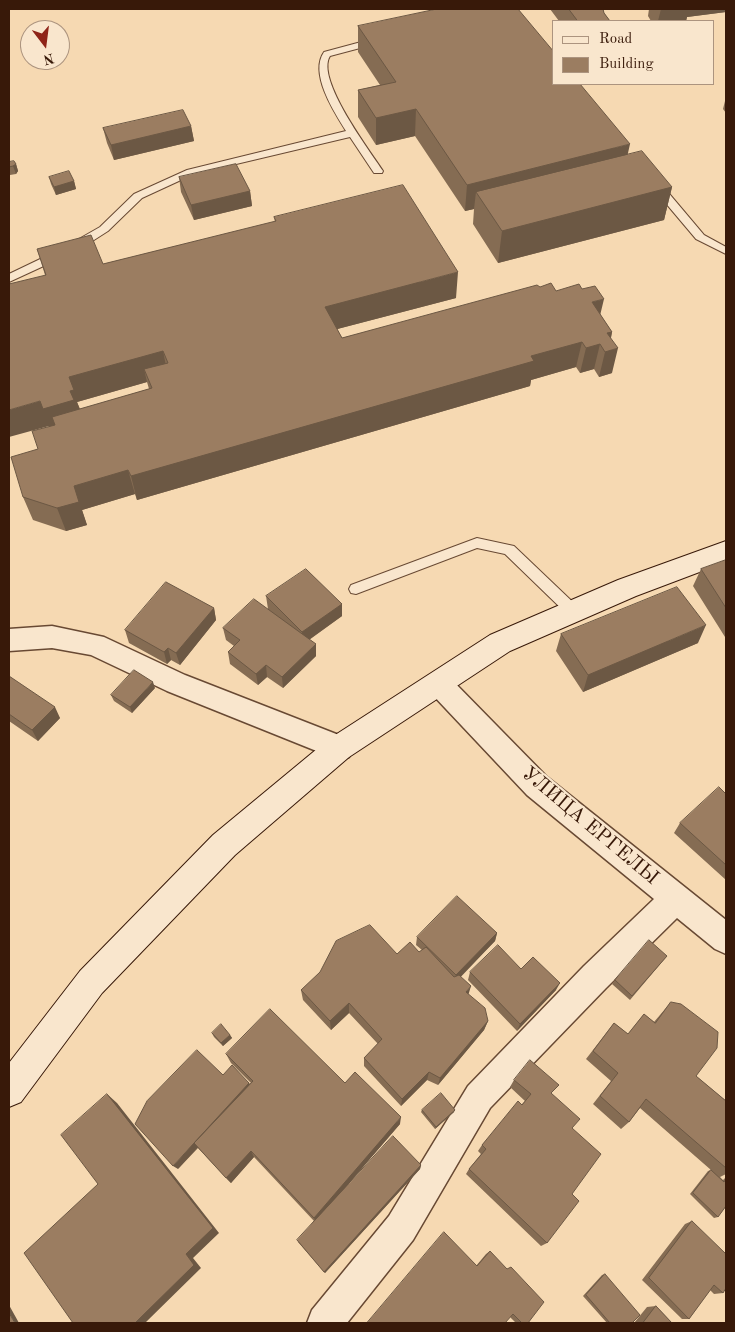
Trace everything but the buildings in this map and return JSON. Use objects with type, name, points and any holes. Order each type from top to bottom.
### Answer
[{"type":"main road","points":[[9,1090],[91,982],[224,845],[339,748],[440,684],[500,643],[627,588],[726,551]]},
{"type":"street","points":[[9,640],[52,637],[95,645],[176,683],[339,748]]},
{"type":"street","name":"УЛИЦА ЕРГЕЛЫ","points":[[440,684],[537,786],[726,939]]},
{"type":"street","points":[[325,1323],[401,1228],[479,1097],[595,976],[677,898]]},
{"type":"lane","points":[[378,171],[341,116],[325,80],[322,60],[327,54],[382,39]]},
{"type":"lane","points":[[9,278],[74,248],[104,229],[138,196],[190,172],[352,133]]},
{"type":"lane","points":[[651,179],[700,237],[726,251]]},
{"type":"lane","points":[[356,589],[477,543],[510,550],[573,611]]}]
